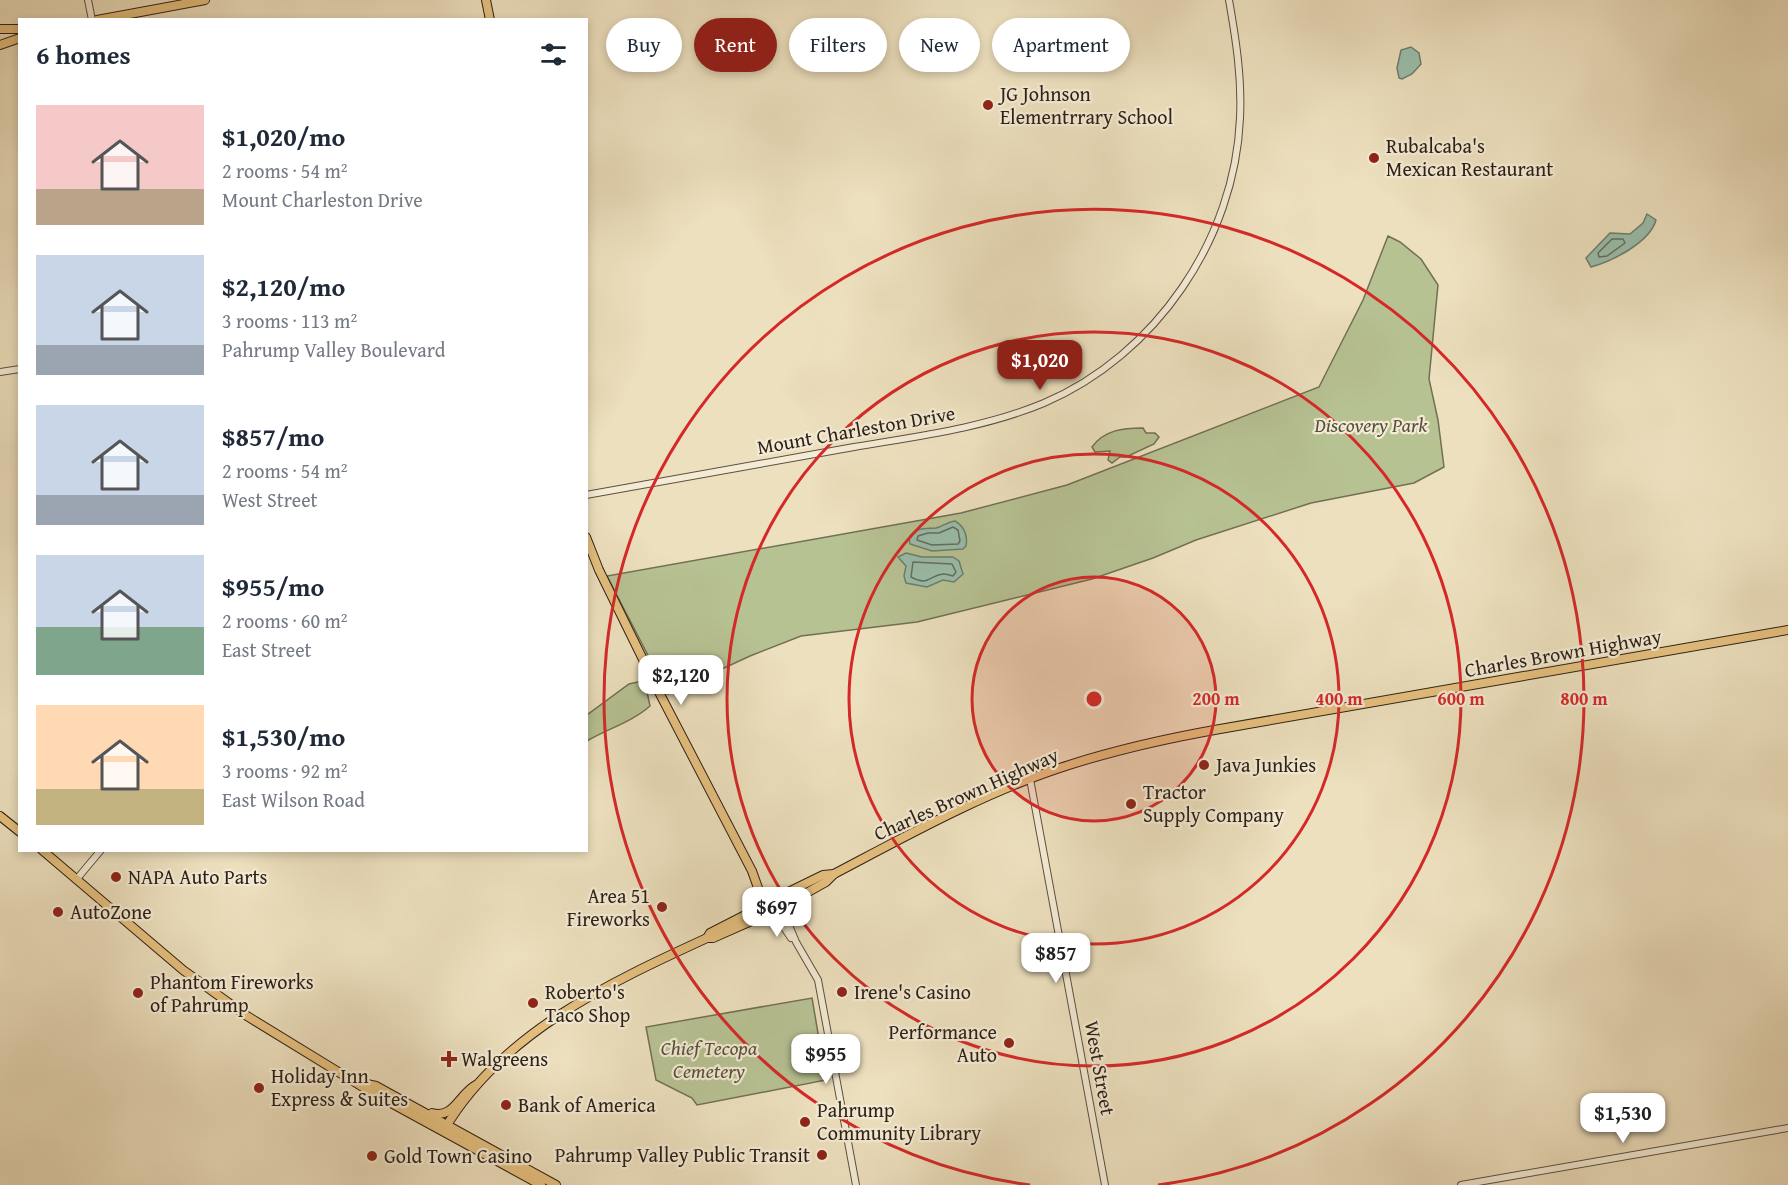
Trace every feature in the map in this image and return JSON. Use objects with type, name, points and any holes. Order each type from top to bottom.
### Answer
[{"type":"highway","points":[[0,816],[18,830]]},
{"type":"highway","points":[[44,852],[207,988],[296,1047],[371,1092],[556,1185]]},
{"type":"highway","points":[[357,1082],[372,1084],[424,1112],[501,1163],[541,1185]]},
{"type":"highway","points":[[424,1112],[446,1114],[476,1085]]},
{"type":"highway","points":[[501,1163],[504,1161],[529,1170]]},
{"type":"main road","points":[[108,18],[204,0]]},
{"type":"main road","points":[[486,0],[489,18]]},
{"type":"main road","points":[[0,29],[18,29]]},
{"type":"main road","points":[[0,42],[18,38]]},
{"type":"main road","points":[[588,542],[599,570],[661,696],[758,883],[761,909],[768,916]]},
{"type":"main road","name":"Charles Brown Highway","points":[[784,908],[826,882],[834,874],[943,819],[1030,779],[1106,753],[1163,740],[1788,630]]},
{"type":"main road","name":"Charles Brown Highway","points":[[776,894],[823,875],[834,874]]},
{"type":"main road","points":[[445,1128],[476,1085],[508,1054],[554,1018],[592,996],[707,938],[713,938],[768,916],[778,916],[784,908],[776,894],[758,883]]},
{"type":"main road","points":[[707,938],[710,933],[753,911],[761,901],[776,894]]},
{"type":"street","points":[[88,0],[92,18]]},
{"type":"street","name":"Mount Charleston Drive","points":[[588,495],[983,424],[1047,402],[1088,379],[1115,359],[1158,318],[1189,278],[1201,260],[1226,197],[1238,144],[1241,96],[1238,52],[1229,0]]},
{"type":"street","points":[[0,372],[18,369]]},
{"type":"street","name":"West Street","points":[[1030,779],[1105,1185]]},
{"type":"street","points":[[76,880],[99,852]]},
{"type":"street","points":[[784,908],[796,942]]},
{"type":"street","points":[[768,916],[783,926],[796,942],[818,980],[856,1185]]},
{"type":"street","points":[[1461,1185],[1788,1128]]},
{"type":"green space","name":"Discovery Park","points":[[1388,236],[1400,242],[1421,259],[1438,285],[1429,379],[1438,420],[1444,467],[1414,483],[1311,503],[1196,540],[1092,579],[917,622],[801,636],[750,656],[668,694],[607,576],[961,513],[1067,485],[1319,387],[1363,300]]},
{"type":"green space","points":[[1143,428],[1146,433],[1155,433],[1159,437],[1154,444],[1126,457],[1120,457],[1112,463],[1108,460],[1110,451],[1095,452],[1092,447],[1102,437],[1114,431]]},
{"type":"green space","points":[[642,681],[646,687],[650,706],[635,717],[588,740],[588,714],[629,684]]},
{"type":"green space","name":"Chief Tecopa Cemetery","points":[[812,998],[826,1080],[697,1105],[692,1098],[656,1080],[646,1027]]},
{"type":"water","points":[[1411,47],[1419,53],[1421,64],[1412,74],[1402,79],[1399,78],[1397,68],[1401,50]]},
{"type":"water","points":[[1647,214],[1656,220],[1639,243],[1610,260],[1591,267],[1586,258],[1610,233],[1630,234],[1643,223]]},
{"type":"water","points":[[955,521],[963,528],[966,535],[966,546],[963,549],[932,551],[910,544],[911,534],[917,530],[936,528]]},
{"type":"water","points":[[906,553],[922,557],[953,557],[959,561],[963,574],[954,582],[943,580],[927,587],[906,583],[904,576],[906,566],[898,557]]},
{"type":"place","name":"JG Johnson Elementrrary School","points":[[988,105]]},
{"type":"place","name":"Rubalcaba's Mexican Restaurant","points":[[1374,158]]},
{"type":"place","name":"Java Junkies","points":[[1204,765]]},
{"type":"place","name":"Tractor Supply Company","points":[[1131,804]]},
{"type":"place","name":"NAPA Auto Parts","points":[[116,877]]},
{"type":"place","name":"Area 51 Fireworks","points":[[662,907]]},
{"type":"place","name":"AutoZone","points":[[58,912]]},
{"type":"place","name":"Irene's Casino","points":[[842,992]]},
{"type":"place","name":"Phantom Fireworks of Pahrump","points":[[138,993]]},
{"type":"place","name":"Roberto's Taco Shop","points":[[533,1003]]},
{"type":"place","name":"Performance Auto","points":[[1009,1043]]},
{"type":"place","name":"Walgreens","points":[[449,1059]]},
{"type":"place","name":"Holiday Inn Express & Suites","points":[[259,1088]]},
{"type":"place","name":"Bank of America","points":[[506,1105]]},
{"type":"place","name":"Pahrump Community Library","points":[[805,1122]]},
{"type":"place","name":"Pahrump Valley Public Transit","points":[[822,1155]]},
{"type":"place","name":"Gold Town Casino","points":[[372,1156]]}]
